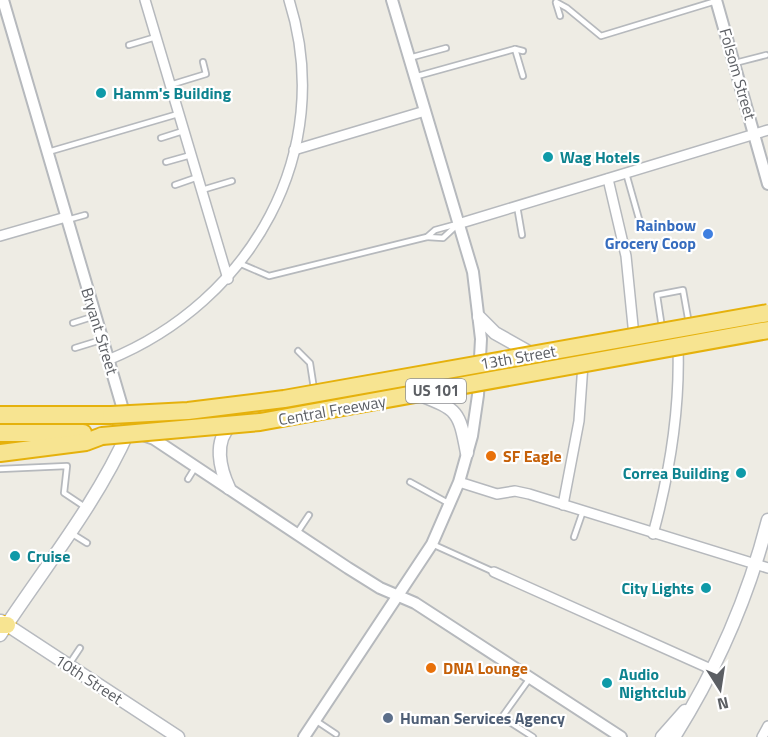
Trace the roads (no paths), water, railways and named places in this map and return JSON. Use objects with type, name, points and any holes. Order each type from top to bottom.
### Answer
[{"type":"highway","name":"Central Freeway","points":[[0,415],[142,414],[260,403],[768,312]]},
{"type":"highway","name":"Central Freeway","points":[[0,453],[86,442],[102,436],[260,422],[768,330]]},
{"type":"highway","points":[[0,432],[86,433],[102,436]]},
{"type":"main road","name":"13th Street","points":[[0,415],[125,413],[213,407],[315,392],[768,312]]},
{"type":"main road","points":[[479,317],[495,333],[534,354]]},
{"type":"main road","name":"13th Street","points":[[0,432],[129,430],[231,425],[768,330]]},
{"type":"main road","points":[[417,393],[444,405],[459,416],[467,453]]},
{"type":"main road","points":[[229,488],[221,471],[219,458],[223,436],[231,425]]},
{"type":"main road","points":[[2,626],[85,507],[119,453],[129,430]]},
{"type":"main road","points":[[675,737],[713,670],[737,616],[768,520]]},
{"type":"main road","name":"10th Street","points":[[2,626],[68,665],[178,737]]},
{"type":"main road","points":[[662,737],[673,722],[695,703]]},
{"type":"street","name":"Bryant Street","points":[[3,0],[129,430]]},
{"type":"street","points":[[145,0],[228,279]]},
{"type":"street","points":[[108,360],[148,342],[200,306],[241,264],[272,214],[282,193],[294,150],[300,113],[301,59],[297,25],[290,0]]},
{"type":"street","points":[[304,737],[396,595],[432,544],[459,482],[467,453],[480,382],[479,317],[473,272],[392,0]]},
{"type":"street","name":"Folsom Street","points":[[716,1],[768,183]]},
{"type":"street","points":[[294,150],[425,111]]},
{"type":"street","points":[[459,224],[768,130]]},
{"type":"street","points":[[608,178],[626,256],[634,336]]},
{"type":"street","points":[[0,236],[66,219]]},
{"type":"street","points":[[653,534],[673,444],[679,386],[678,347]]},
{"type":"street","points":[[563,505],[579,421],[583,364]]},
{"type":"street","points":[[129,430],[154,439],[380,588],[415,603],[621,737]]},
{"type":"street","points":[[459,482],[497,494],[529,494],[768,568]]},
{"type":"street","points":[[494,572],[713,670]]},
{"type":"street","points":[[762,737],[768,726]]},
{"type":"lane","points":[[555,1],[601,36],[716,1]]},
{"type":"lane","points":[[555,1],[560,16]]},
{"type":"lane","points":[[129,45],[156,37]]},
{"type":"lane","points":[[409,57],[446,48]]},
{"type":"lane","points":[[515,49],[524,76]]},
{"type":"lane","points":[[414,77],[515,49],[523,51]]},
{"type":"lane","points":[[735,63],[766,55]]},
{"type":"lane","points":[[170,85],[206,74],[203,62]]},
{"type":"lane","points":[[48,152],[178,114]]},
{"type":"lane","points":[[161,138],[183,131]]},
{"type":"lane","points":[[166,162],[191,155]]},
{"type":"lane","points":[[626,173],[639,219]]},
{"type":"lane","points":[[176,185],[198,177]]},
{"type":"lane","points":[[202,190],[232,180]]},
{"type":"lane","points":[[517,206],[522,235]]},
{"type":"lane","points":[[66,219],[85,215]]},
{"type":"lane","points":[[427,237],[435,230],[459,224]]},
{"type":"lane","points":[[241,264],[268,276],[427,237],[443,238],[459,224]]},
{"type":"lane","points":[[663,332],[657,295],[683,290],[689,327]]},
{"type":"lane","points":[[73,323],[94,316]]},
{"type":"lane","points":[[75,348],[102,340]]},
{"type":"lane","points":[[298,351],[310,363],[315,392]]},
{"type":"lane","points":[[0,469],[67,466],[64,493],[85,507]]},
{"type":"lane","points":[[188,479],[196,466]]},
{"type":"lane","points":[[410,482],[450,504]]},
{"type":"lane","points":[[574,537],[583,511]]},
{"type":"lane","points":[[297,533],[309,515]]},
{"type":"lane","points":[[69,531],[87,543]]},
{"type":"lane","points":[[432,544],[494,572]]},
{"type":"lane","points":[[68,665],[80,648]]},
{"type":"lane","points":[[530,678],[502,717],[533,737]]},
{"type":"lane","points":[[315,720],[336,734]]},
{"type":"place","name":"Hamm's Building","points":[[101,93]]},
{"type":"place","name":"Wag Hotels","points":[[548,157]]},
{"type":"place","name":"Rainbow Grocery Coop","points":[[708,234]]},
{"type":"place","name":"SF Eagle","points":[[491,456]]},
{"type":"place","name":"Correa Building","points":[[741,473]]},
{"type":"place","name":"Cruise","points":[[15,556]]},
{"type":"place","name":"City Lights","points":[[706,588]]},
{"type":"place","name":"DNA Lounge","points":[[431,668]]},
{"type":"place","name":"Audio Nightclub","points":[[607,683]]},
{"type":"place","name":"Human Services Agency","points":[[388,718]]}]
